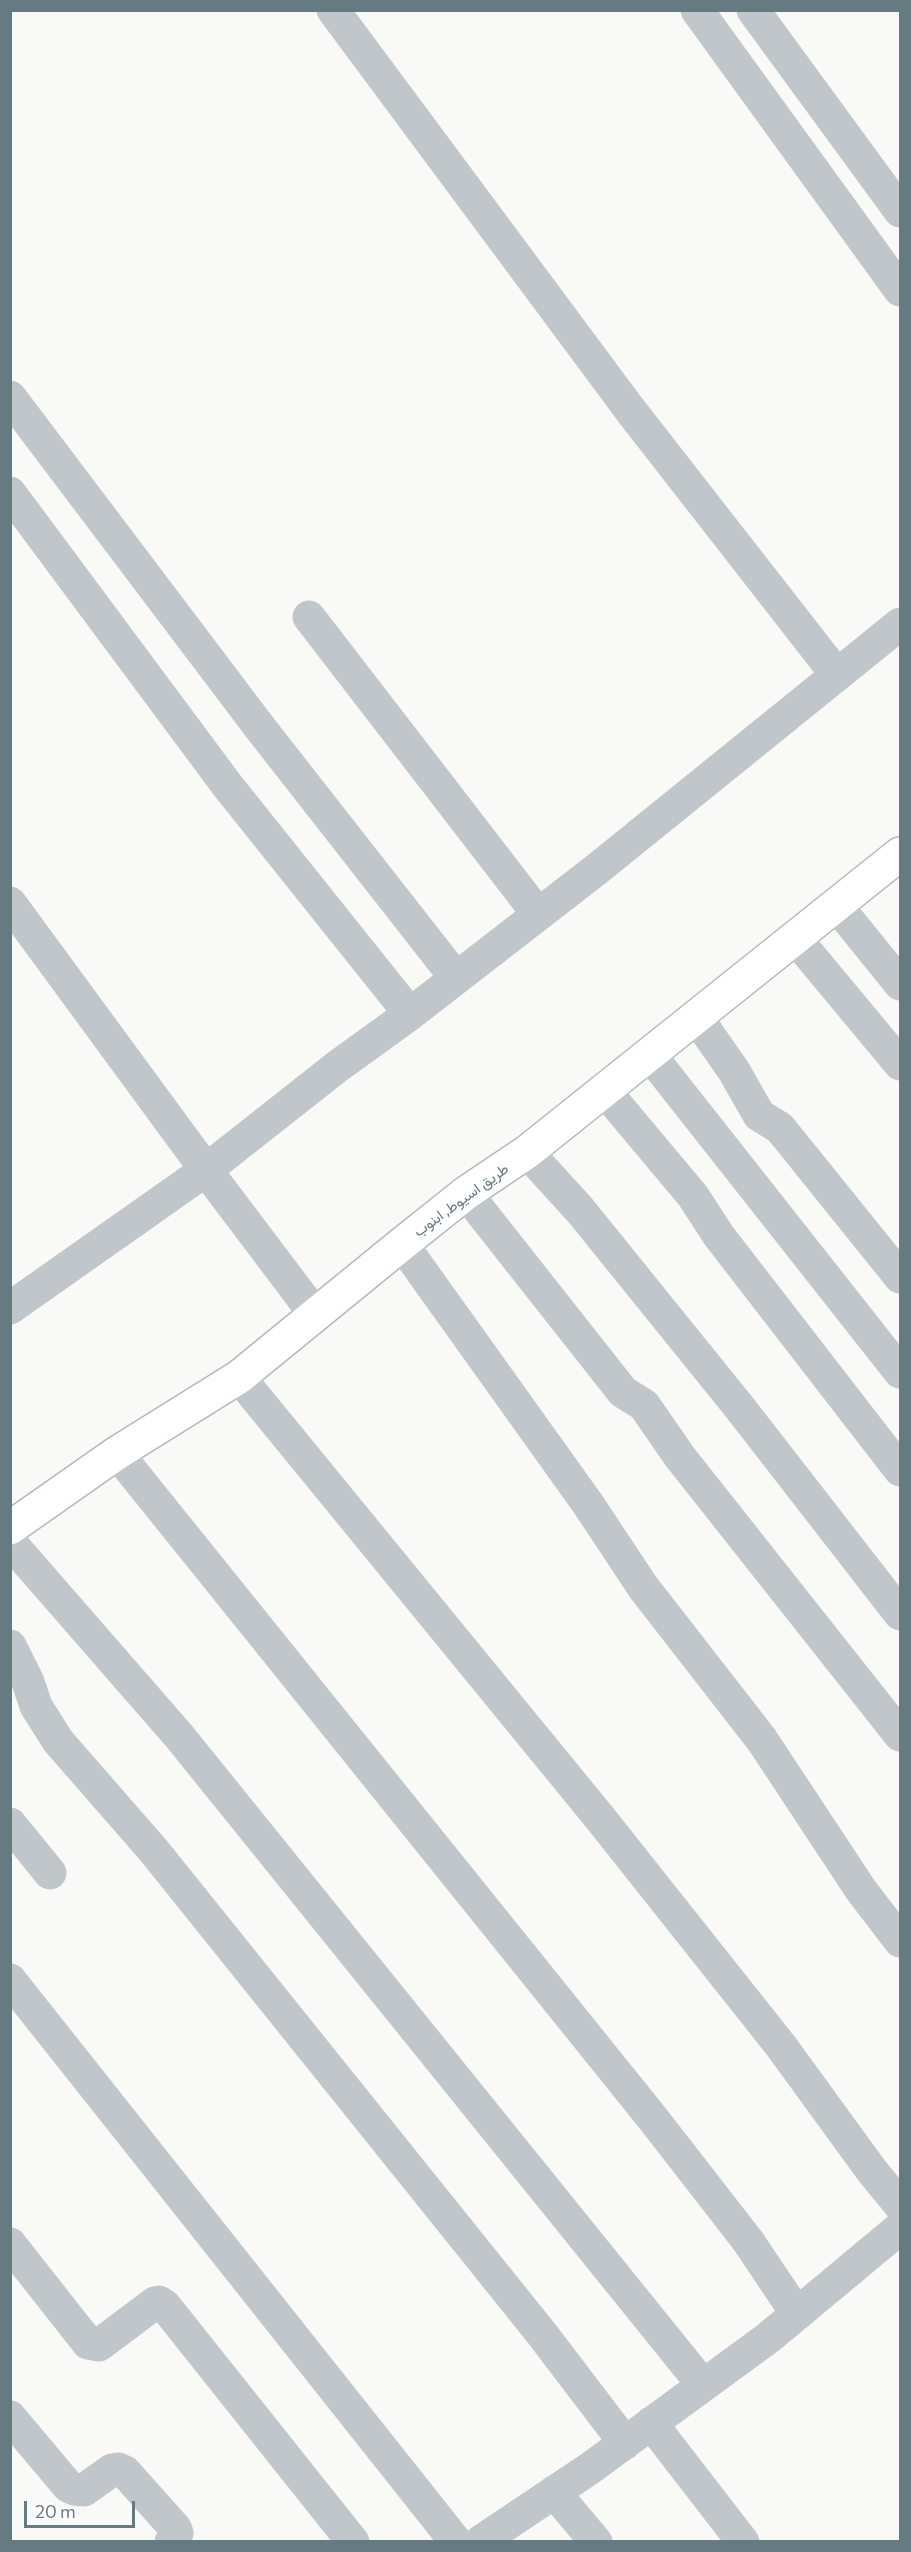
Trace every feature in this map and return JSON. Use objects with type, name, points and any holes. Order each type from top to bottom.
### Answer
[{"type":"main road","name":"طريق اسيوط, ابنوب","points":[[10,1528],[117,1453],[239,1377],[314,1313],[466,1193],[527,1152],[900,854]]},
{"type":"street","points":[[333,10],[632,411],[837,675]]},
{"type":"street","points":[[697,10],[900,290]]},
{"type":"street","points":[[753,10],[900,211]]},
{"type":"street","points":[[10,397],[254,719],[456,978]]},
{"type":"street","points":[[10,494],[227,785],[410,1014]]},
{"type":"street","points":[[309,617],[538,914]]},
{"type":"street","points":[[12,1305],[206,1170],[338,1066],[410,1014],[900,624]]},
{"type":"street","points":[[10,903],[314,1313]]},
{"type":"street","points":[[837,906],[900,984]]},
{"type":"street","points":[[796,939],[900,1064]]},
{"type":"street","points":[[697,1018],[734,1071],[759,1114],[780,1128],[900,1277]]},
{"type":"street","points":[[650,1055],[900,1372]]},
{"type":"street","points":[[604,1091],[693,1196],[719,1236],[900,1470]]},
{"type":"street","points":[[527,1152],[602,1237],[740,1408],[900,1614]]},
{"type":"street","points":[[466,1193],[623,1392],[644,1405],[680,1457],[900,1735]]},
{"type":"street","points":[[402,1244],[588,1504],[643,1587],[762,1740],[861,1890],[900,1941]]},
{"type":"street","points":[[239,1377],[607,1827],[781,2046],[872,2171],[900,2205]]},
{"type":"street","points":[[117,1453],[654,2120],[748,2241],[797,2314]]},
{"type":"street","points":[[10,1542],[179,1736],[703,2385]]},
{"type":"street","points":[[10,1646],[28,1682],[39,1712],[58,1741],[154,1851],[542,2334],[625,2443]]},
{"type":"street","points":[[10,1824],[50,1873]]},
{"type":"street","points":[[10,1980],[456,2541]]},
{"type":"street","points":[[480,2541],[625,2443],[768,2338],[900,2228]]},
{"type":"street","points":[[10,2244],[86,2341],[92,2344],[99,2344],[155,2303],[159,2302],[165,2306],[353,2541]]},
{"type":"street","points":[[10,2417],[68,2486],[74,2489],[84,2490],[115,2469],[125,2472],[175,2528],[177,2533],[171,2541]]},
{"type":"street","points":[[651,2423],[743,2541]]},
{"type":"street","points":[[554,2492],[596,2541]]}]
